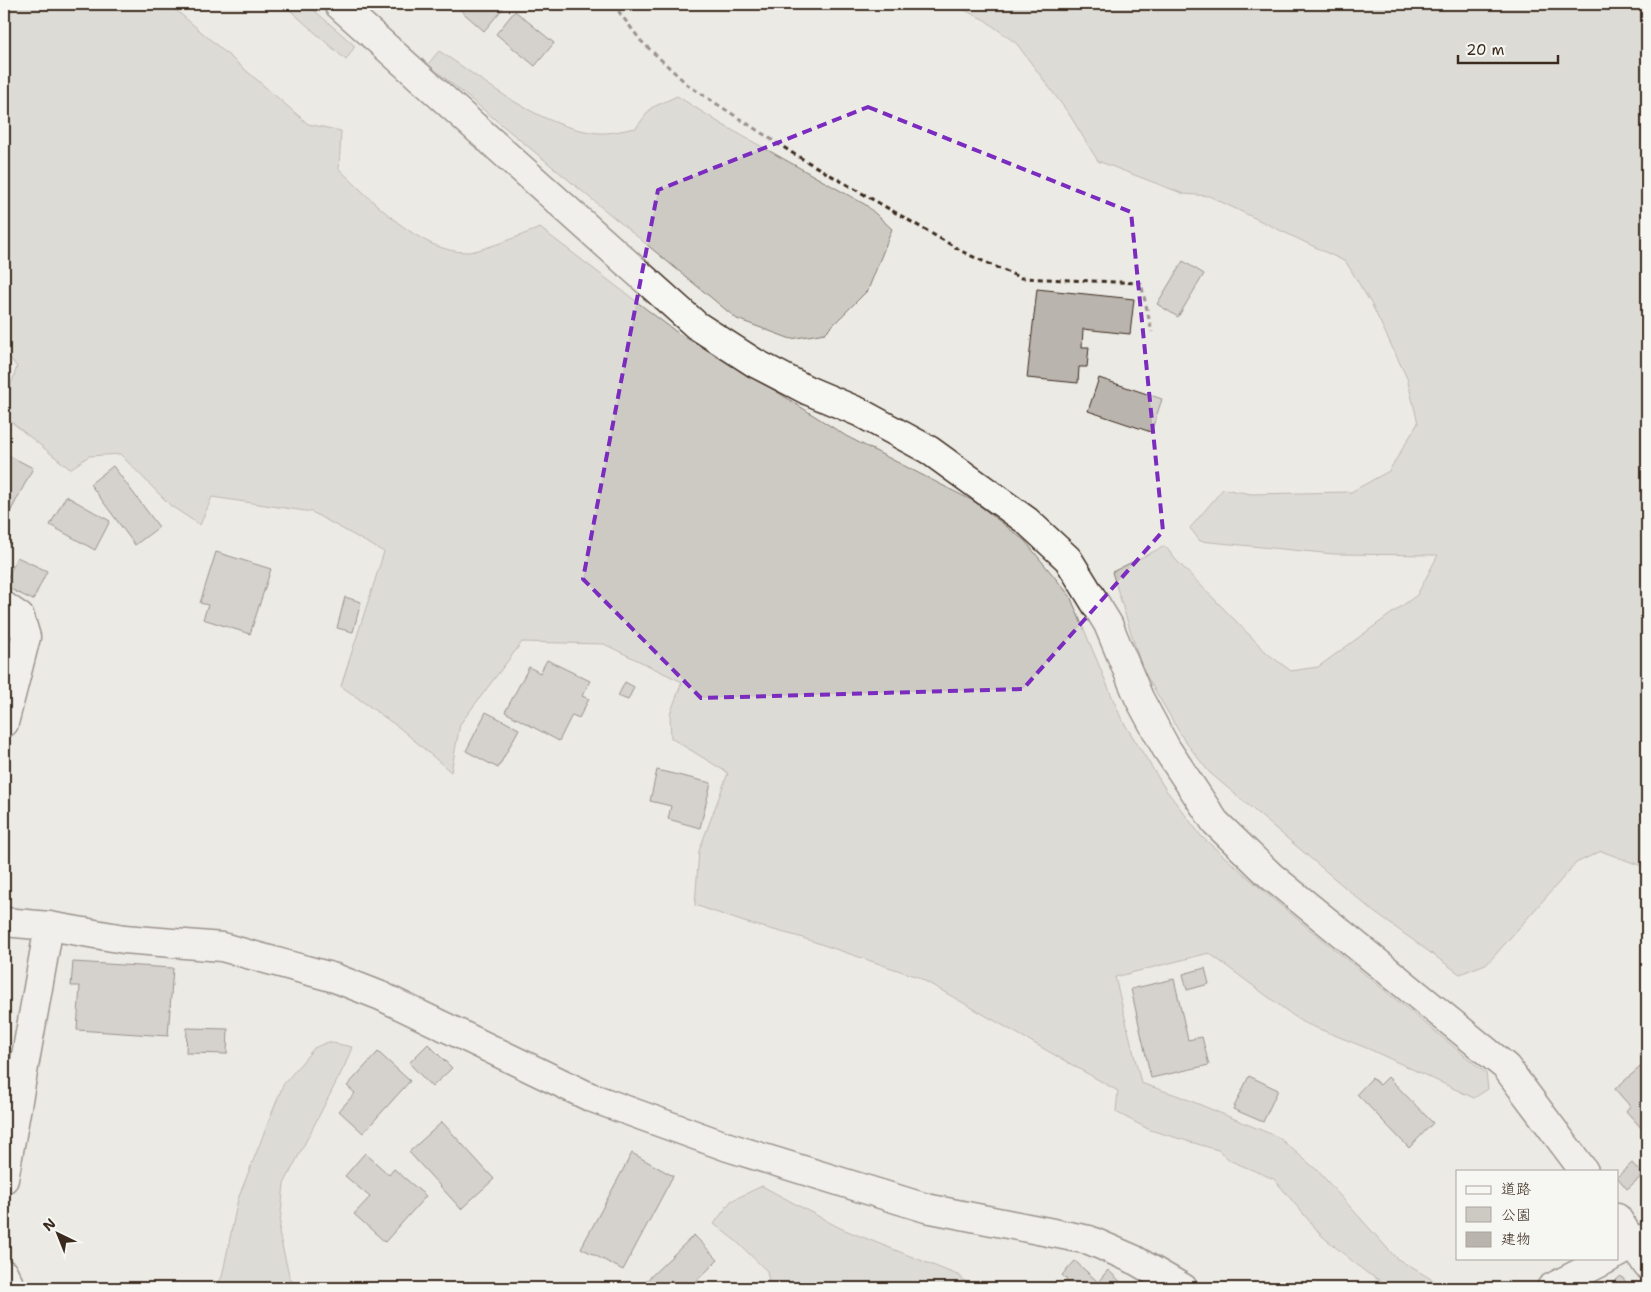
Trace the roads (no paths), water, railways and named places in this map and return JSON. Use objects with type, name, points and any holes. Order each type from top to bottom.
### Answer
[{"type":"main road","points":[[338,4],[696,325],[755,362],[806,390],[859,412],[929,450],[1027,521],[1068,559],[1108,624],[1139,698],[1166,748],[1215,822],[1271,876],[1506,1067],[1583,1170]]},
{"type":"main road","points":[[4,606],[20,617],[26,637],[4,723]]},
{"type":"main road","points":[[4,922],[49,926],[124,938],[222,947],[335,978],[380,996],[590,1097],[691,1134],[926,1208],[1089,1240],[1133,1259],[1183,1288]]},
{"type":"main road","points":[[4,1179],[49,926]]},
{"type":"main road","points":[[1618,1220],[1637,1250]]},
{"type":"main road","points":[[1551,1288],[1605,1260]]},
{"type":"main road","points":[[4,1274],[11,1288]]}]
